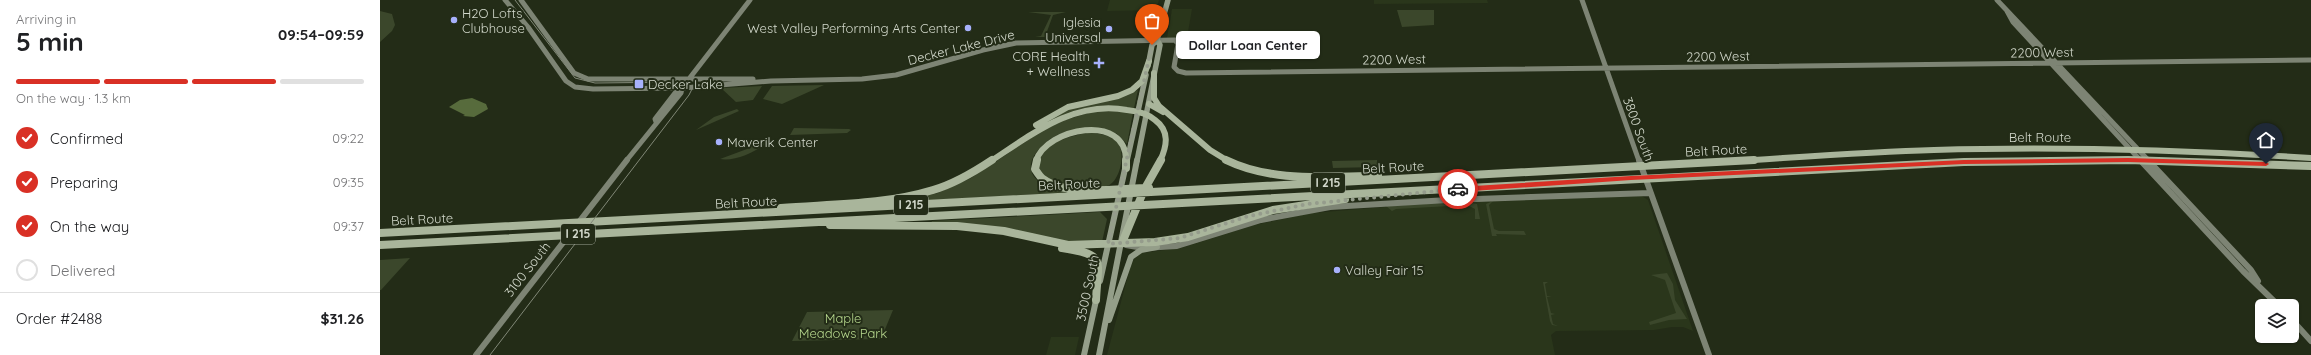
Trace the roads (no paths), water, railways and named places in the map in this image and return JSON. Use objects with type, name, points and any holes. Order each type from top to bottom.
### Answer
[{"type":"highway","points":[[914,195],[949,182],[975,169],[1058,111],[1077,104],[1114,97],[1132,90],[1142,81],[1149,61]]},
{"type":"highway","points":[[1154,73],[1157,77],[1154,98],[1159,106],[1218,155],[1236,164],[1258,171],[1300,176],[1450,176]]},
{"type":"highway","points":[[1149,104],[1169,115]]},
{"type":"highway","points":[[719,216],[914,195],[942,187],[967,177],[1056,119],[1090,110],[1124,108],[1145,114],[1161,126],[1166,138],[1165,150],[1136,208],[1122,243]]},
{"type":"highway","points":[[1103,191],[1067,187],[1049,183],[1037,170],[1038,155],[1047,144],[1061,135],[1080,130],[1099,130],[1111,134],[1122,141],[1126,149],[1126,168]]},
{"type":"highway","name":"Belt Route","points":[[380,233],[719,216],[1103,191],[1207,189],[1934,150],[2051,148],[2154,150],[2311,158]]},
{"type":"highway","name":"Belt Route","points":[[380,245],[1972,161],[2128,160],[2311,166]]},
{"type":"highway","points":[[1048,242],[1074,245],[1108,244],[1180,238],[1249,216],[1296,206],[1463,189]]},
{"type":"highway","points":[[776,224],[957,226],[1004,231],[1048,242],[1066,249],[1089,252],[1096,257],[1098,264],[1096,300]]},
{"type":"main road","name":"3500 South","points":[[1084,355],[1152,45],[1157,40],[1168,0]]},
{"type":"main road","name":"3500 South","points":[[1099,355],[1160,45],[1157,40]]},
{"type":"main road","points":[[1106,324],[1116,304],[1131,257],[1141,250],[1157,247]]},
{"type":"street","name":"Decker Lake Drive","points":[[505,0],[532,33],[566,81],[571,85],[593,89],[682,88],[771,81]]},
{"type":"street","name":"Decker Lake Drive","points":[[521,0],[577,75],[596,80],[771,81],[876,78],[912,71],[983,50],[1024,42],[1157,40]]},
{"type":"street","name":"3100 South","points":[[476,355],[656,122],[654,119],[675,93],[682,88],[750,0]]},
{"type":"street","name":"3800 South","points":[[1582,0],[1709,355]]},
{"type":"street","points":[[1997,0],[2020,22],[2251,270],[2260,286]]},
{"type":"street","points":[[2007,11],[2013,22],[2152,173],[2243,271],[2272,299]]},
{"type":"street","name":"2200 West","points":[[1157,40],[1177,41],[1174,67],[1178,71],[1184,72],[2311,60]]},
{"type":"street","points":[[1122,243],[1132,246],[1157,247],[1192,242],[1273,218],[1329,208],[1435,201],[1650,193]]},
{"type":"street","points":[[2299,328],[2311,341]]},
{"type":"tram line","points":[[490,355],[689,95],[693,87],[684,82],[595,83],[575,78],[515,0]]},
{"type":"place","name":"H2O Lofts Clubhouse","points":[[454,20]]},
{"type":"place","name":"West Valley Performing Arts Center","points":[[968,28]]},
{"type":"place","name":"Iglesia Universal","points":[[1109,29]]},
{"type":"place","name":"Dollar Loan Center","points":[[1152,45]]},
{"type":"place","name":"CORE Health + Wellness","points":[[1099,63]]},
{"type":"place","name":"Decker Lake","points":[[639,84]]},
{"type":"place","name":"Maverik Center","points":[[719,142]]},
{"type":"place","name":"Valley Fair 15","points":[[1337,270]]},
{"type":"park label","name":"Maple Meadows Park","points":[[843,326]]}]
